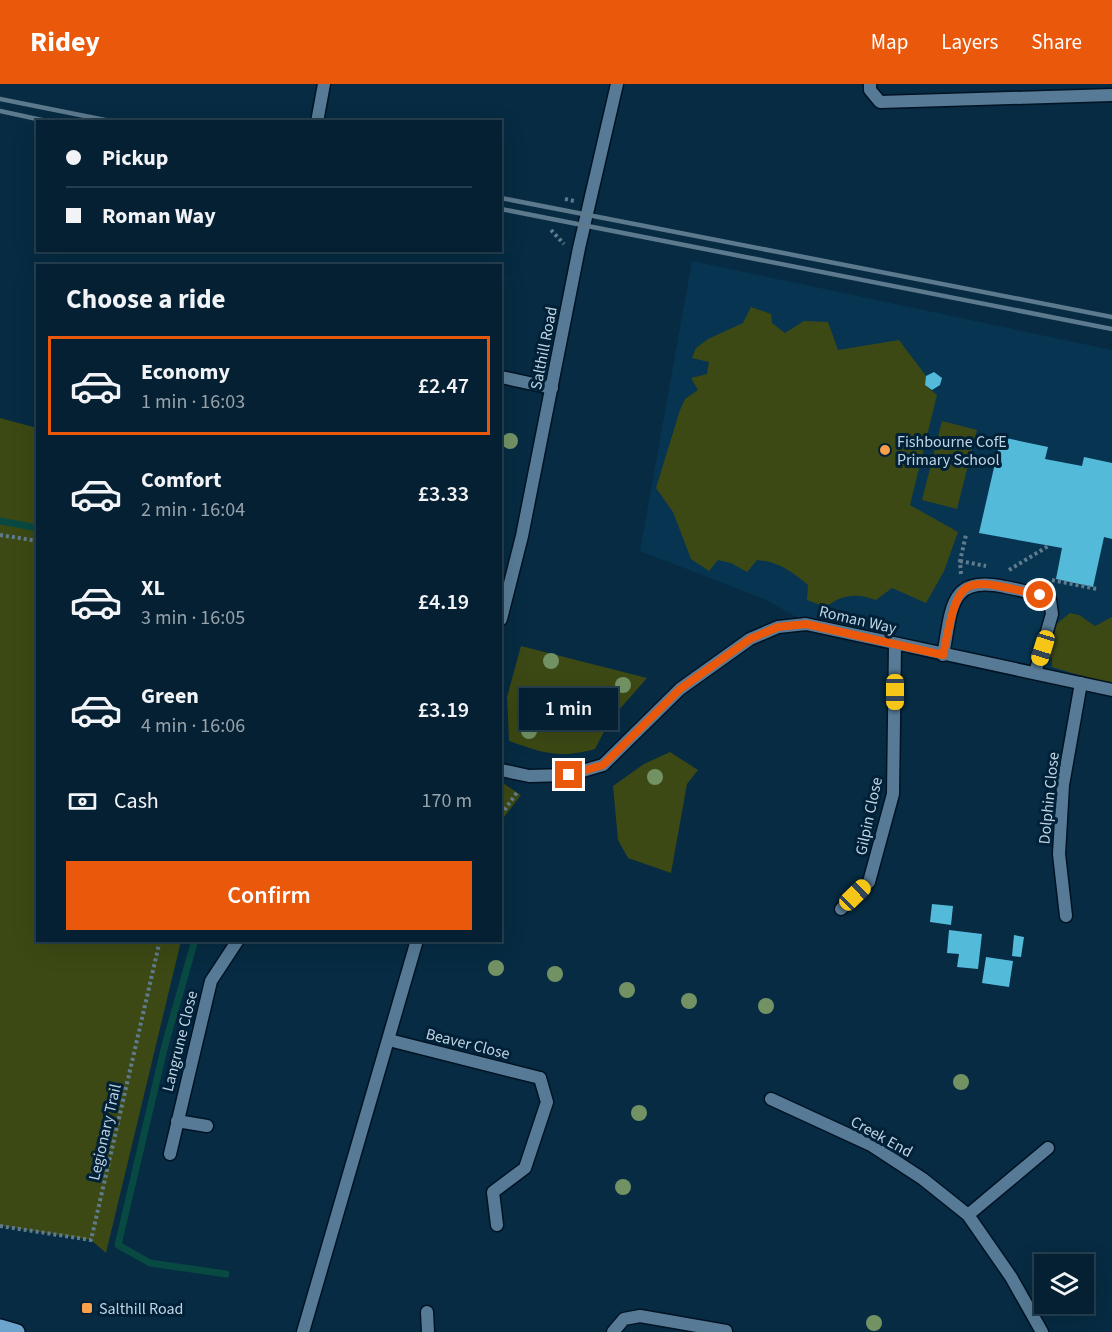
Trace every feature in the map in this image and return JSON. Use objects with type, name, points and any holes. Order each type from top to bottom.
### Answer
[{"type":"main road","points":[[0,1327],[17,1332]]},
{"type":"street","points":[[316,120],[324,84]]},
{"type":"street","name":"Salthill Road","points":[[502,614],[616,84]]},
{"type":"street","points":[[870,84],[870,90],[880,102],[1112,95]]},
{"type":"street","points":[[502,377],[552,388]]},
{"type":"street","points":[[943,655],[952,607],[961,589],[984,582],[1040,595],[1050,600],[1052,614],[1035,673]]},
{"type":"street","name":"Roman Way","points":[[502,770],[529,776],[569,775],[603,765],[680,689],[750,639],[778,627],[806,624],[1112,690]]},
{"type":"street","name":"Gilpin Close","points":[[841,909],[869,882],[893,794],[895,645]]},
{"type":"street","name":"Dolphin Close","points":[[1066,916],[1059,854],[1062,796],[1081,683]]},
{"type":"street","name":"Langrune Close","points":[[170,1154],[211,981],[237,942]]},
{"type":"street","points":[[303,1332],[416,942]]},
{"type":"street","name":"Beaver Close","points":[[389,1040],[540,1078],[547,1102],[525,1168],[493,1192],[497,1225]]},
{"type":"street","name":"Creek End","points":[[771,1099],[871,1145],[923,1179],[968,1215],[1011,1277],[1042,1332]]},
{"type":"street","points":[[177,1120],[207,1126]]},
{"type":"street","points":[[968,1215],[1048,1148]]},
{"type":"street","points":[[427,1312],[428,1332]]},
{"type":"street","points":[[613,1332],[624,1319],[640,1316],[726,1331]]},
{"type":"path","points":[[0,534],[36,541]]},
{"type":"path","points":[[961,589],[960,561],[966,535]]},
{"type":"path","points":[[1009,571],[1050,545]]},
{"type":"path","points":[[502,814],[529,776]]},
{"type":"path","name":"Legionary Trail","points":[[0,1227],[91,1240],[160,942]]},
{"type":"shaded area","name":"Fishbourne CofE Primary School","points":[[692,261],[1112,350],[1112,690],[811,625],[764,599],[640,551]]},
{"type":"green space","points":[[751,307],[771,314],[772,323],[785,333],[804,321],[828,322],[838,350],[899,340],[926,376],[925,385],[937,395],[910,505],[958,532],[944,571],[926,603],[892,588],[876,600],[862,596],[850,596],[838,599],[826,607],[807,600],[808,585],[778,565],[757,560],[747,572],[731,563],[718,560],[709,571],[691,559],[673,512],[656,488],[680,410],[685,399],[698,390],[691,378],[707,374],[709,362],[692,358],[696,348],[708,339],[743,323]]},
{"type":"green space","points":[[0,418],[36,428],[36,942],[181,942],[106,1253],[91,1240],[0,1226]]},
{"type":"green space","points":[[942,421],[977,430],[957,509],[922,500]]},
{"type":"green space","points":[[1070,613],[1079,615],[1095,626],[1112,617],[1112,685],[1052,667],[1052,658],[1036,647],[1055,625]]},
{"type":"green space","points":[[521,646],[647,678],[610,720],[595,749],[571,754],[542,751],[509,741],[507,697]]},
{"type":"green space","points":[[670,752],[698,770],[687,784],[671,873],[628,858],[618,840],[613,786],[644,764]]},
{"type":"green space","points":[[502,783],[521,795],[502,820]]},
{"type":"building","points":[[934,372],[942,378],[940,385],[932,390],[925,385],[926,376]]},
{"type":"building","points":[[1001,437],[1048,447],[1045,459],[1082,466],[1084,457],[1112,463],[1112,539],[1104,537],[1093,587],[1056,579],[1062,548],[979,533]]},
{"type":"building","points":[[932,904],[953,906],[951,925],[930,922]]},
{"type":"building","points":[[949,930],[982,934],[978,969],[957,967],[959,954],[947,953]]},
{"type":"building","points":[[1014,935],[1024,937],[1021,957],[1012,956]]},
{"type":"building","points":[[986,957],[1013,961],[1009,987],[982,983]]},
{"type":"waterway","points":[[0,521],[36,528]]},
{"type":"waterway","points":[[194,942],[165,1045],[118,1245],[150,1263],[226,1274]]},
{"type":"railway","points":[[0,99],[105,120]]},
{"type":"railway","points":[[0,111],[42,120]]},
{"type":"railway","points":[[502,198],[1112,317]]},
{"type":"railway","points":[[502,209],[1112,329]]},
{"type":"place","name":"Fishbourne CofE Primary School","points":[[885,450]]},
{"type":"place","name":"Salthill Road","points":[[87,1308]]},
{"type":"route","points":[[569,775],[603,765],[680,689],[750,639],[778,627],[806,624],[943,655],[952,607],[961,589],[984,582],[1040,595]]}]
